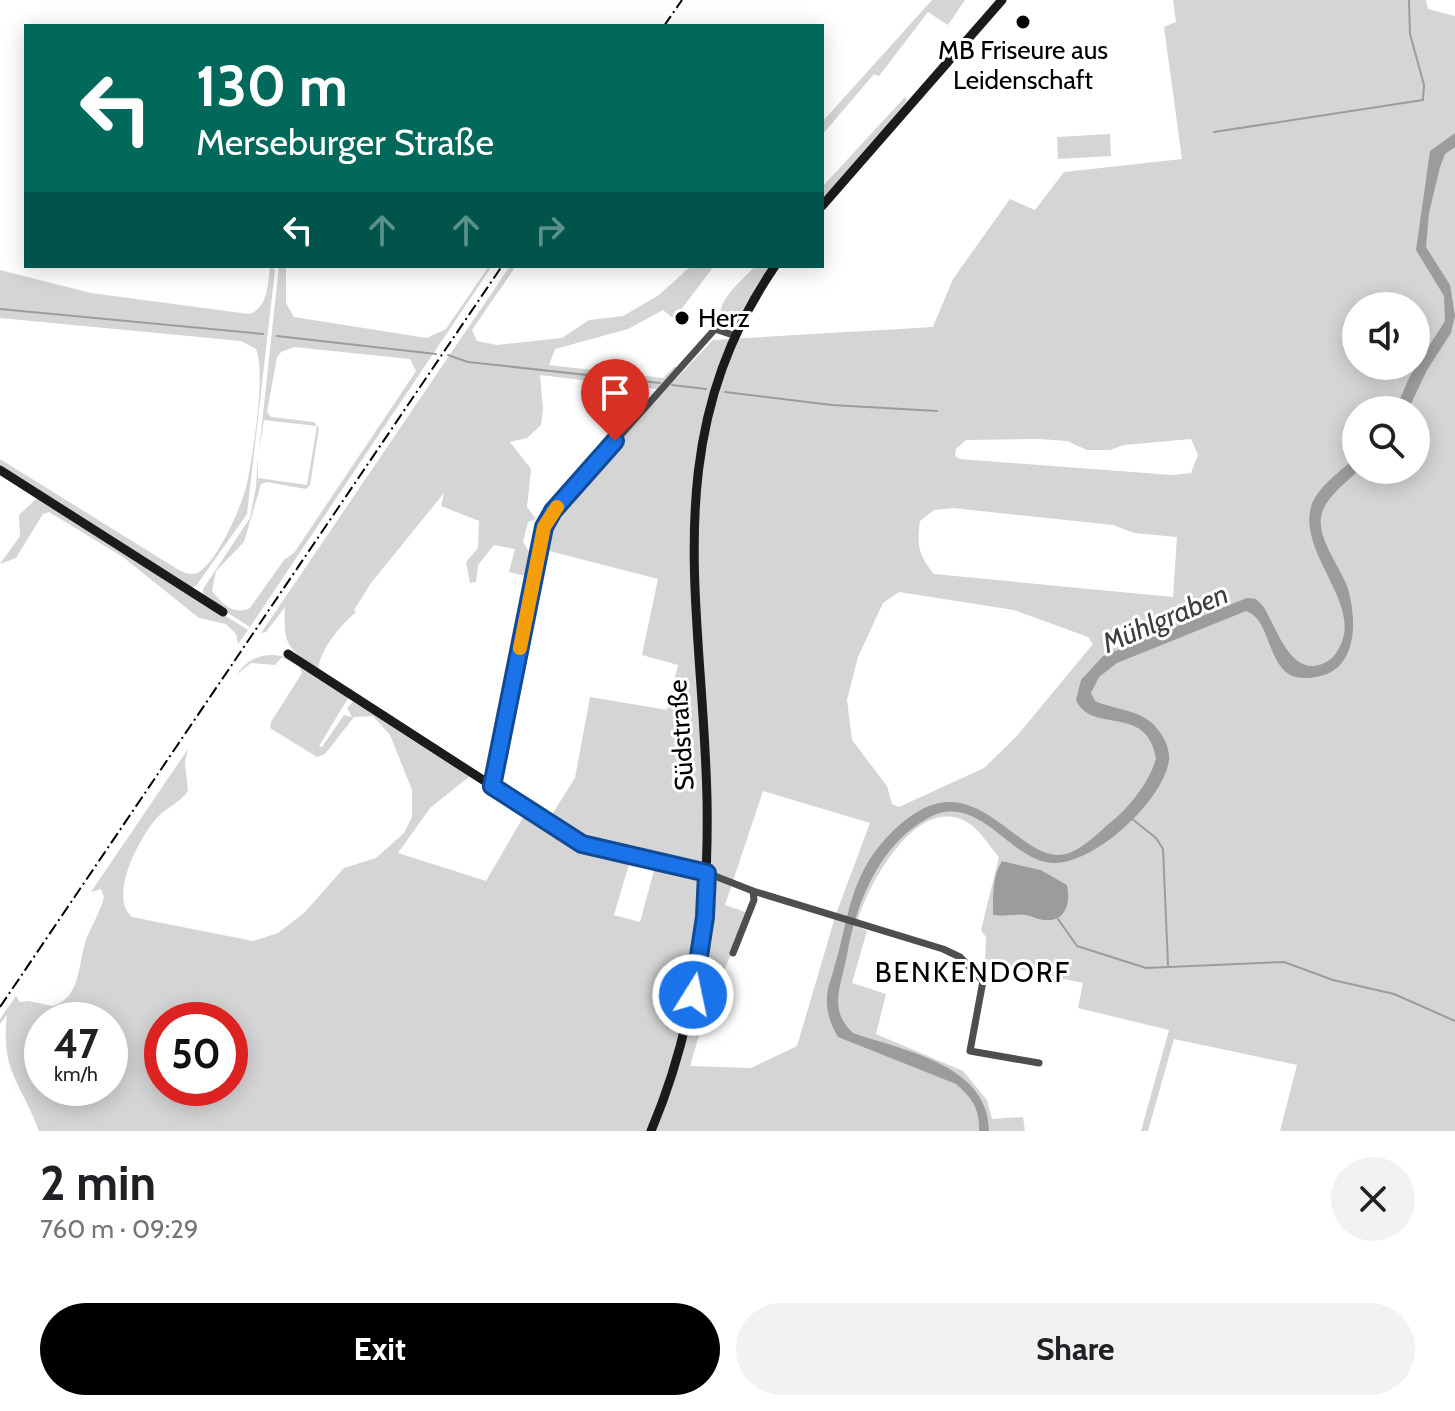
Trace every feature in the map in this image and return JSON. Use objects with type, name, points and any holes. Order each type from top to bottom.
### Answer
[{"type":"main road","points":[[824,204],[1002,0]]},
{"type":"main road","name":"Südstraße","points":[[651,1131],[689,1019],[705,917],[707,797],[692,530],[696,471],[709,413],[736,336],[774,268]]},
{"type":"main road","points":[[0,470],[223,612]]},
{"type":"main road","points":[[288,654],[582,844],[707,873]]},
{"type":"street","points":[[492,786],[548,519],[715,329],[736,336]]},
{"type":"street","points":[[707,873],[753,891],[859,921],[960,957],[983,981],[970,1051],[1039,1063]]},
{"type":"street","points":[[733,953],[754,900],[753,891]]},
{"type":"shaded area","points":[[932,0],[965,0],[948,25],[928,12],[879,76],[874,74],[824,133],[824,120]]},
{"type":"shaded area","points":[[1173,0],[1426,0],[1428,9],[1455,16],[1455,1131],[1280,1131],[1297,1065],[1174,1039],[1148,1131],[1141,1131],[1169,1030],[1078,1008],[1083,983],[985,962],[986,937],[981,930],[999,857],[974,827],[951,817],[932,820],[914,831],[897,847],[883,867],[856,926],[867,931],[852,983],[886,994],[876,1034],[963,1071],[987,1100],[992,1119],[1023,1117],[1025,1131],[39,1131],[28,1106],[128,1106],[128,1002],[61,1002],[73,989],[85,943],[104,897],[101,889],[91,892],[188,749],[185,762],[188,791],[155,820],[128,868],[123,896],[125,908],[132,917],[253,941],[278,933],[304,913],[344,868],[376,858],[404,833],[412,817],[412,790],[390,735],[373,716],[354,717],[325,754],[317,757],[270,728],[302,673],[299,666],[282,657],[308,667],[350,695],[319,746],[322,747],[344,715],[352,717],[347,708],[355,700],[486,785],[470,776],[430,808],[398,853],[486,881],[525,814],[577,848],[589,843],[499,787],[516,679],[500,783],[551,816],[575,778],[590,697],[667,710],[678,665],[642,655],[658,579],[534,547],[540,521],[713,340],[933,327],[953,279],[1010,199],[1035,210],[1064,172],[1182,159],[1164,27],[1176,22]],"holes":[[[1191,439],[1198,455],[1191,473],[1172,475],[960,459],[955,456],[956,449],[966,440],[1067,441],[1087,450],[1110,450],[1124,445]],[[953,508],[1113,525],[1134,533],[1177,537],[1173,597],[934,574],[922,555],[920,521],[934,510]],[[899,592],[1014,610],[1088,637],[1093,644],[1016,737],[984,768],[899,807],[892,804],[887,786],[852,740],[847,700],[858,657],[883,603]],[[763,791],[870,823],[836,914],[797,1046],[751,1068],[690,1066],[704,1019],[748,913],[725,905]],[[630,861],[655,867],[640,922],[614,915]],[[1002,861],[1041,870],[1067,885],[1067,904],[1057,918],[1042,920],[1025,915],[993,915],[996,873]]]},
{"type":"shaded area","points":[[905,97],[907,100],[901,110],[824,197],[824,185]]},
{"type":"shaded area","points":[[1455,133],[1455,147],[1445,154],[1440,167],[1429,213],[1426,247],[1450,285],[1455,316],[1451,333],[1430,365],[1430,345],[1445,321],[1444,296],[1416,250],[1430,151]]},
{"type":"shaded area","points":[[1110,134],[1111,156],[1058,159],[1057,137]]},
{"type":"shaded area","points":[[270,268],[272,268],[275,270],[247,514],[196,586],[191,588],[0,466],[0,459],[182,571],[197,573],[212,559],[228,533],[247,483],[259,395],[256,349],[241,341],[0,318],[0,270],[91,293],[249,314],[260,307]]},
{"type":"shaded area","points":[[279,268],[286,268],[286,303],[294,317],[427,338],[446,329],[488,268],[491,268],[250,627],[204,598],[203,589],[250,518],[258,456],[258,478],[307,485],[317,426],[264,420],[259,451]],"holes":[[[294,347],[410,359],[416,371],[294,553],[284,560],[250,608],[239,611],[224,604],[212,591],[216,571],[244,542],[261,484],[267,482],[306,489],[310,485],[319,428],[314,422],[271,417],[267,412],[277,357],[281,352]]]},
{"type":"shaded area","points":[[509,268],[515,268],[472,330],[477,341],[497,345],[562,338],[589,320],[623,316],[659,295],[689,268],[712,268],[674,319],[663,310],[628,329],[555,349],[549,365],[663,378],[676,368],[657,389],[540,375],[541,425],[527,438],[510,442],[531,469],[527,507],[536,519],[528,522],[523,542],[530,553],[525,576],[509,572],[515,549],[494,545],[478,565],[476,582],[470,583],[466,562],[478,548],[479,521],[441,506],[444,493],[371,583],[354,610],[356,612],[327,645],[318,669],[299,656],[289,644],[285,607],[266,632],[261,633]]},
{"type":"shaded area","points":[[753,268],[770,268],[740,318],[730,325],[722,323],[722,307],[736,285]]},
{"type":"shaded area","points":[[1408,380],[1422,380],[1415,396],[1401,396]]},
{"type":"shaded area","points":[[1342,470],[1344,484],[1331,497],[1321,517],[1323,535],[1347,586],[1352,609],[1350,648],[1337,668],[1313,677],[1290,675],[1277,661],[1260,623],[1246,611],[1117,663],[1099,677],[1091,693],[1095,701],[1146,718],[1161,734],[1169,756],[1164,776],[1155,793],[1124,827],[1088,853],[1070,861],[1053,863],[1037,860],[1022,852],[979,820],[963,813],[946,812],[928,818],[896,843],[872,877],[851,935],[838,996],[840,1015],[853,1033],[917,1054],[959,1075],[974,1090],[985,1108],[989,1131],[979,1131],[974,1104],[956,1084],[838,1037],[828,1013],[827,993],[851,902],[872,856],[902,823],[929,806],[950,802],[969,805],[1035,848],[1051,854],[1066,854],[1096,836],[1138,793],[1156,758],[1151,741],[1131,725],[1094,716],[1083,710],[1076,700],[1081,680],[1103,656],[1247,598],[1256,599],[1263,606],[1285,647],[1301,663],[1311,666],[1322,664],[1334,656],[1344,632],[1343,614],[1313,543],[1309,525],[1311,507],[1324,486]]},
{"type":"shaded area","points":[[37,498],[248,630],[238,644],[236,634],[226,624],[199,618],[123,557],[49,512],[43,514],[16,558],[0,564],[20,536],[19,515]]},
{"type":"shaded area","points":[[264,656],[282,657],[275,665],[251,663],[237,674],[250,661]]},
{"type":"shaded area","points":[[1002,861],[1041,870],[1067,885],[1067,904],[1062,915],[1042,920],[1025,915],[993,915],[995,880]]},
{"type":"shaded area","points":[[16,996],[20,1002],[29,1001],[34,1002],[24,1002],[24,1098],[7,1050],[7,1015],[0,1024],[0,1019]]},
{"type":"waterway","points":[[1214,132],[1423,100],[1424,85],[1410,34],[1409,0]]},
{"type":"waterway","points":[[0,309],[263,334]]},
{"type":"waterway","points":[[277,336],[436,354]]},
{"type":"waterway","points":[[448,355],[468,362],[660,383]]},
{"type":"waterway","points":[[672,385],[706,389]]},
{"type":"waterway","points":[[725,392],[832,405],[937,411]]},
{"type":"waterway","points":[[1131,818],[1156,838],[1163,849],[1168,965]]},
{"type":"waterway","points":[[1058,919],[1077,946],[1146,968],[1284,962],[1333,980],[1394,994],[1455,1021]]},
{"type":"railway","points":[[665,24],[682,0]]},
{"type":"railway","points":[[0,1007],[501,268]]},
{"type":"slow traffic","points":[[520,648],[544,527],[557,507]]},
{"type":"place","name":"MB Friseure aus Leidenschaft","points":[[1023,22]]},
{"type":"place","name":"Herz","points":[[682,318]]},
{"type":"district","name":"BENKENDORF","points":[[973,972]]},
{"type":"route","points":[[615,441],[553,511],[544,527],[492,786],[582,844],[707,873],[705,917],[693,995]]},
{"type":"water label","name":"Mühlgraben","points":[[1165,618]]}]
